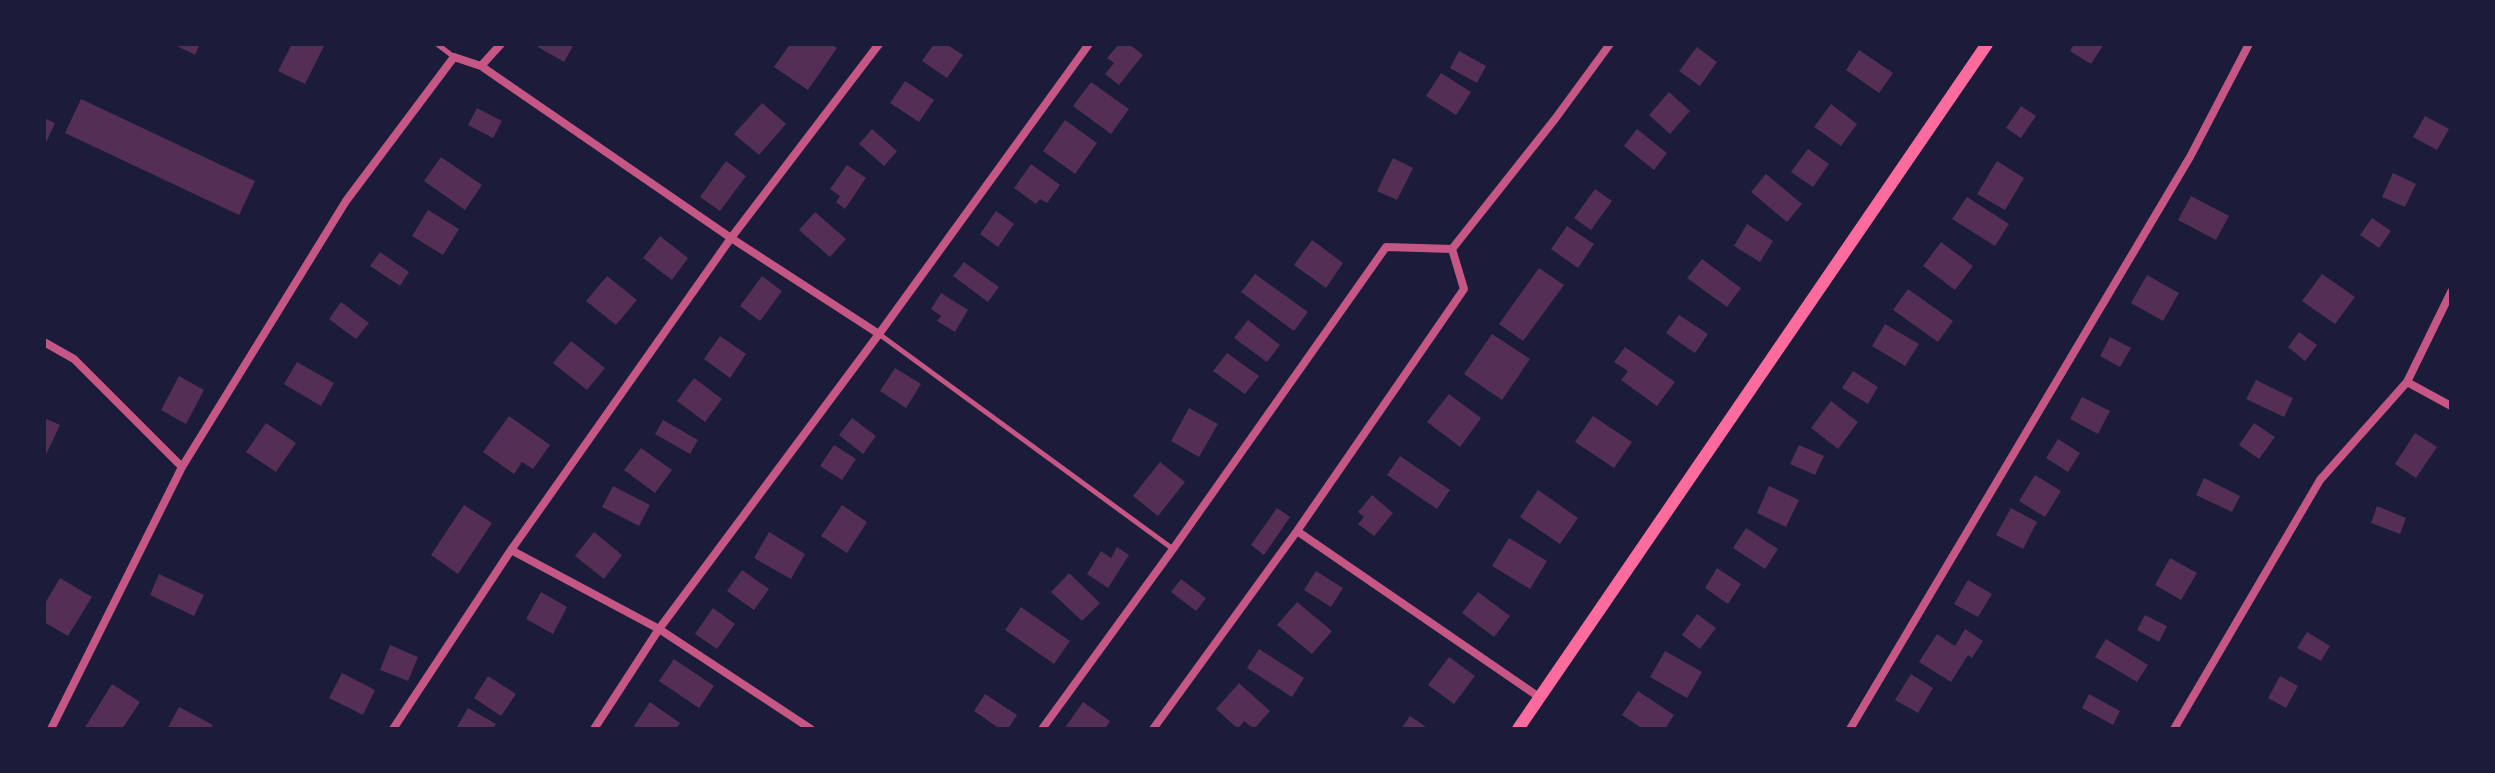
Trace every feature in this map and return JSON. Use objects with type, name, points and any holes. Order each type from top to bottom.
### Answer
[{"type":"main road","points":[[1522,727],[1539,697],[1987,44]]},
{"type":"street","points":[[481,66],[501,44]]},
{"type":"street","points":[[393,729],[511,550],[731,238],[879,44]]},
{"type":"street","points":[[594,729],[659,629],[879,334],[1089,44]]},
{"type":"street","points":[[1452,249],[1610,44]]},
{"type":"street","points":[[1850,729],[2190,157],[2249,44]]},
{"type":"street","points":[[51,729],[182,467],[346,201],[454,57],[481,66],[731,238],[879,334]]},
{"type":"street","points":[[1042,729],[1386,247],[1452,249]]},
{"type":"street","points":[[1153,729],[1297,531],[1464,289],[1452,249]]},
{"type":"street","points":[[2174,729],[2320,480],[2407,382],[2451,292]]},
{"type":"street","points":[[44,342],[74,359],[182,467]]},
{"type":"street","points":[[2407,382],[2451,406]]},
{"type":"street","points":[[1297,531],[1539,697]]},
{"type":"street","points":[[511,550],[659,629],[811,729]]},
{"type":"lane","points":[[437,44],[454,57]]},
{"type":"lane","points":[[879,334],[1173,549]]},
{"type":"building","points":[[173,44],[200,44],[195,55]]},
{"type":"building","points":[[292,44],[325,44],[305,84],[278,71]]},
{"type":"building","points":[[533,44],[574,44],[564,62]]},
{"type":"building","points":[[790,44],[831,44],[837,48],[808,90],[774,67]]},
{"type":"building","points":[[934,44],[946,44],[963,55],[947,78],[922,61]]},
{"type":"building","points":[[1119,44],[1129,44],[1143,55],[1119,85],[1105,74],[1114,63],[1107,58]]},
{"type":"building","points":[[2074,44],[2104,44],[2091,64],[2070,51]]},
{"type":"building","points":[[1697,47],[1717,62],[1700,86],[1679,71]]},
{"type":"building","points":[[1859,50],[1893,73],[1879,93],[1846,70]]},
{"type":"building","points":[[1459,51],[1486,66],[1477,83],[1450,68]]},
{"type":"building","points":[[1441,73],[1471,92],[1456,115],[1426,96]]},
{"type":"building","points":[[905,81],[934,100],[919,122],[890,103]]},
{"type":"building","points":[[1091,82],[1129,109],[1111,134],[1073,106]]},
{"type":"building","points":[[1669,92],[1690,111],[1670,134],[1649,115]]},
{"type":"building","points":[[81,99],[255,181],[239,215],[65,133]]},
{"type":"building","points":[[762,103],[786,124],[759,155],[734,134]]},
{"type":"building","points":[[1831,104],[1857,124],[1841,146],[1814,127]]},
{"type":"building","points":[[2021,106],[2036,116],[2021,138],[2006,128]]},
{"type":"building","points":[[477,108],[502,121],[493,138],[468,125]]},
{"type":"building","points":[[2425,116],[2449,129],[2437,150],[2413,137]]},
{"type":"building","points":[[44,118],[55,123],[44,147]]},
{"type":"building","points":[[1065,120],[1097,143],[1075,174],[1043,151]]},
{"type":"building","points":[[872,129],[897,151],[884,166],[859,144]]},
{"type":"building","points":[[1637,129],[1667,153],[1654,170],[1624,146]]},
{"type":"building","points":[[1808,149],[1829,164],[1813,187],[1791,172]]},
{"type":"building","points":[[441,157],[482,185],[465,210],[424,181]]},
{"type":"building","points":[[1393,158],[1413,168],[1397,200],[1377,191]]},
{"type":"building","points":[[726,161],[746,176],[720,211],[700,197]]},
{"type":"building","points":[[1997,161],[2024,178],[2005,210],[1977,194]]},
{"type":"building","points":[[1031,164],[1060,185],[1047,203],[1040,199],[1036,204],[1014,188]]},
{"type":"building","points":[[847,165],[866,178],[845,209],[836,202],[840,196],[830,189]]},
{"type":"building","points":[[2393,173],[2416,184],[2405,207],[2382,197]]},
{"type":"building","points":[[1766,174],[1802,204],[1787,222],[1751,192]]},
{"type":"building","points":[[1595,189],[1612,201],[1591,230],[1574,218]]},
{"type":"building","points":[[2191,196],[2229,216],[2216,240],[2178,220]]},
{"type":"building","points":[[1967,197],[2009,224],[1995,246],[1952,219]]},
{"type":"building","points":[[428,210],[459,229],[443,255],[412,236]]},
{"type":"building","points":[[996,211],[1014,224],[998,247],[980,234]]},
{"type":"building","points":[[815,212],[846,239],[830,257],[799,230]]},
{"type":"building","points":[[2372,218],[2391,231],[2379,248],[2360,235]]},
{"type":"building","points":[[1747,224],[1773,241],[1760,262],[1734,246]]},
{"type":"building","points":[[1567,226],[1594,244],[1578,268],[1551,249]]},
{"type":"building","points":[[660,236],[688,258],[672,280],[643,258]]},
{"type":"building","points":[[1312,240],[1343,263],[1326,288],[1294,265]]},
{"type":"building","points":[[1941,242],[1973,266],[1955,290],[1923,266]]},
{"type":"building","points":[[380,252],[409,272],[400,286],[370,266]]},
{"type":"building","points":[[1702,259],[1741,288],[1727,307],[1687,278]]},
{"type":"building","points":[[964,262],[999,287],[988,302],[953,276]]},
{"type":"building","points":[[1539,268],[1564,285],[1523,341],[1499,324]]},
{"type":"building","points":[[1255,274],[1308,312],[1294,331],[1241,292]]},
{"type":"building","points":[[2322,274],[2355,297],[2335,324],[2302,301]]},
{"type":"building","points":[[2147,275],[2179,293],[2163,321],[2131,303]]},
{"type":"building","points":[[607,276],[637,300],[616,325],[586,301]]},
{"type":"building","points":[[762,276],[782,291],[760,321],[740,306]]},
{"type":"building","points":[[1908,289],[1953,321],[1938,342],[1893,310]]},
{"type":"building","points":[[941,293],[968,310],[955,332],[937,321],[941,316],[931,309]]},
{"type":"building","points":[[341,302],[369,323],[356,339],[329,319]]},
{"type":"building","points":[[1679,315],[1708,334],[1695,353],[1666,333]]},
{"type":"building","points":[[1248,320],[1280,345],[1267,362],[1234,338]]},
{"type":"building","points":[[1885,324],[1919,344],[1905,366],[1872,346]]},
{"type":"building","points":[[2299,332],[2317,345],[2305,361],[2288,347]]},
{"type":"building","points":[[1492,334],[1530,359],[1502,400],[1464,374]]},
{"type":"building","points":[[720,336],[746,354],[730,378],[704,359]]},
{"type":"building","points":[[2110,337],[2131,348],[2120,367],[2100,356]]},
{"type":"building","points":[[571,341],[605,368],[587,390],[553,363]]},
{"type":"building","points":[[1625,347],[1675,382],[1657,406],[1621,380],[1628,371],[1614,362]]},
{"type":"building","points":[[1227,353],[1259,376],[1245,394],[1213,371]]},
{"type":"building","points":[[297,362],[334,383],[321,406],[284,384]]},
{"type":"building","points":[[895,368],[921,384],[906,408],[880,391]]},
{"type":"building","points":[[1853,371],[1878,387],[1868,404],[1842,388]]},
{"type":"building","points":[[179,376],[204,390],[186,424],[161,410]]},
{"type":"building","points":[[694,378],[722,399],[705,422],[677,401]]},
{"type":"building","points":[[2256,380],[2293,398],[2284,417],[2246,399]]},
{"type":"building","points":[[1449,394],[1481,418],[1460,447],[1427,422]]},
{"type":"building","points":[[2082,397],[2110,411],[2098,434],[2070,419]]},
{"type":"building","points":[[1831,401],[1858,422],[1838,449],[1811,428]]},
{"type":"building","points":[[1189,408],[1218,424],[1199,457],[1171,441]]},
{"type":"building","points":[[509,416],[550,445],[533,469],[522,462],[514,474],[483,452]]},
{"type":"building","points":[[1593,416],[1632,442],[1614,468],[1575,442]]},
{"type":"building","points":[[44,418],[60,425],[44,459]]},
{"type":"building","points":[[852,418],[876,436],[863,454],[839,435]]},
{"type":"building","points":[[663,420],[698,440],[690,454],[655,434]]},
{"type":"building","points":[[266,423],[296,443],[276,472],[246,452]]},
{"type":"building","points":[[2254,423],[2275,437],[2259,459],[2239,445]]},
{"type":"building","points":[[2415,433],[2437,447],[2416,478],[2395,464]]},
{"type":"building","points":[[2058,439],[2080,453],[2068,472],[2046,458]]},
{"type":"building","points":[[834,445],[856,459],[842,480],[820,466]]},
{"type":"building","points":[[1799,445],[1824,456],[1815,475],[1790,464]]},
{"type":"building","points":[[641,448],[672,470],[655,493],[624,470]]},
{"type":"building","points":[[1400,456],[1450,490],[1437,509],[1387,475]]},
{"type":"building","points":[[1160,462],[1185,482],[1158,516],[1133,496]]},
{"type":"building","points":[[2035,475],[2061,491],[2045,517],[2019,501]]},
{"type":"building","points":[[2204,478],[2240,496],[2232,512],[2196,495]]},
{"type":"building","points":[[613,486],[650,505],[639,526],[602,507]]},
{"type":"building","points":[[1769,486],[1799,500],[1786,527],[1757,513]]},
{"type":"building","points":[[1538,490],[1578,518],[1560,544],[1520,517]]},
{"type":"building","points":[[1372,495],[1393,513],[1374,536],[1358,524],[1364,517],[1358,512]]},
{"type":"building","points":[[464,505],[492,523],[458,574],[431,555]]},
{"type":"building","points":[[842,505],[867,522],[847,553],[821,536]]},
{"type":"building","points":[[2377,506],[2406,518],[2400,534],[2371,523]]},
{"type":"building","points":[[1277,508],[1290,517],[1264,555],[1251,545]]},
{"type":"building","points":[[2011,508],[2037,522],[2023,549],[1996,535]]},
{"type":"building","points":[[1746,528],[1778,549],[1765,569],[1733,548]]},
{"type":"building","points":[[594,532],[622,555],[604,579],[575,556]]},
{"type":"building","points":[[769,532],[805,554],[791,579],[754,558]]},
{"type":"building","points":[[1509,538],[1547,561],[1530,589],[1492,566]]},
{"type":"building","points":[[1117,547],[1129,555],[1108,588],[1087,574],[1101,551],[1111,558]]},
{"type":"building","points":[[2170,558],[2197,573],[2181,600],[2155,585]]},
{"type":"building","points":[[1717,568],[1741,584],[1728,604],[1705,588]]},
{"type":"building","points":[[742,570],[769,589],[754,610],[727,591]]},
{"type":"building","points":[[1316,571],[1343,588],[1331,607],[1304,590]]},
{"type":"building","points":[[1069,573],[1100,603],[1082,621],[1051,592]]},
{"type":"building","points":[[159,574],[204,595],[194,616],[150,595]]},
{"type":"building","points":[[60,578],[92,597],[68,636],[44,622],[44,605]]},
{"type":"building","points":[[1181,579],[1206,598],[1196,611],[1171,592]]},
{"type":"building","points":[[1968,580],[1992,594],[1978,617],[1954,604]]},
{"type":"building","points":[[541,592],[567,607],[553,634],[526,619]]},
{"type":"building","points":[[1478,592],[1510,616],[1494,637],[1462,613]]},
{"type":"building","points":[[1297,602],[1332,631],[1312,654],[1277,625]]},
{"type":"building","points":[[1021,607],[1070,641],[1054,664],[1005,630]]},
{"type":"building","points":[[713,608],[735,624],[717,649],[695,634]]},
{"type":"building","points":[[1697,614],[1716,628],[1700,649],[1682,635]]},
{"type":"building","points":[[2145,615],[2167,626],[2159,642],[2137,630]]},
{"type":"building","points":[[1965,629],[1983,641],[1972,658],[1968,655],[1951,682],[1919,662],[1937,634],[1955,646]]},
{"type":"building","points":[[2307,632],[2330,646],[2321,661],[2297,648]]},
{"type":"building","points":[[2106,639],[2148,665],[2137,682],[2095,657]]},
{"type":"building","points":[[390,645],[418,657],[408,681],[380,670]]},
{"type":"building","points":[[1259,649],[1304,678],[1292,697],[1247,668]]},
{"type":"building","points":[[1665,651],[1702,672],[1687,698],[1650,677]]},
{"type":"building","points":[[1449,657],[1475,676],[1454,704],[1428,685]]},
{"type":"building","points":[[674,659],[714,686],[699,708],[659,681]]},
{"type":"building","points":[[342,673],[375,690],[363,715],[329,698]]},
{"type":"building","points":[[1911,674],[1933,688],[1918,713],[1895,700]]},
{"type":"building","points":[[488,676],[516,694],[501,716],[474,698]]},
{"type":"building","points":[[2280,676],[2298,686],[2286,708],[2268,698]]},
{"type":"building","points":[[1239,683],[1270,711],[1254,729],[1244,721],[1238,729],[1216,709]]},
{"type":"building","points":[[112,684],[140,702],[122,729],[84,729]]},
{"type":"building","points":[[1638,691],[1674,715],[1665,729],[1643,729],[1622,715]]},
{"type":"building","points":[[985,694],[1017,715],[1008,729],[1000,729],[974,711]]},
{"type":"building","points":[[2089,694],[2120,711],[2113,725],[2082,708]]},
{"type":"building","points":[[650,702],[680,723],[676,729],[638,729],[634,726]]},
{"type":"building","points":[[1083,702],[1110,721],[1105,729],[1064,729]]},
{"type":"building","points":[[179,707],[213,725],[211,729],[167,729]]},
{"type":"building","points":[[468,708],[496,724],[493,729],[457,727]]},
{"type":"building","points":[[1410,716],[1429,729],[1401,729]]}]
